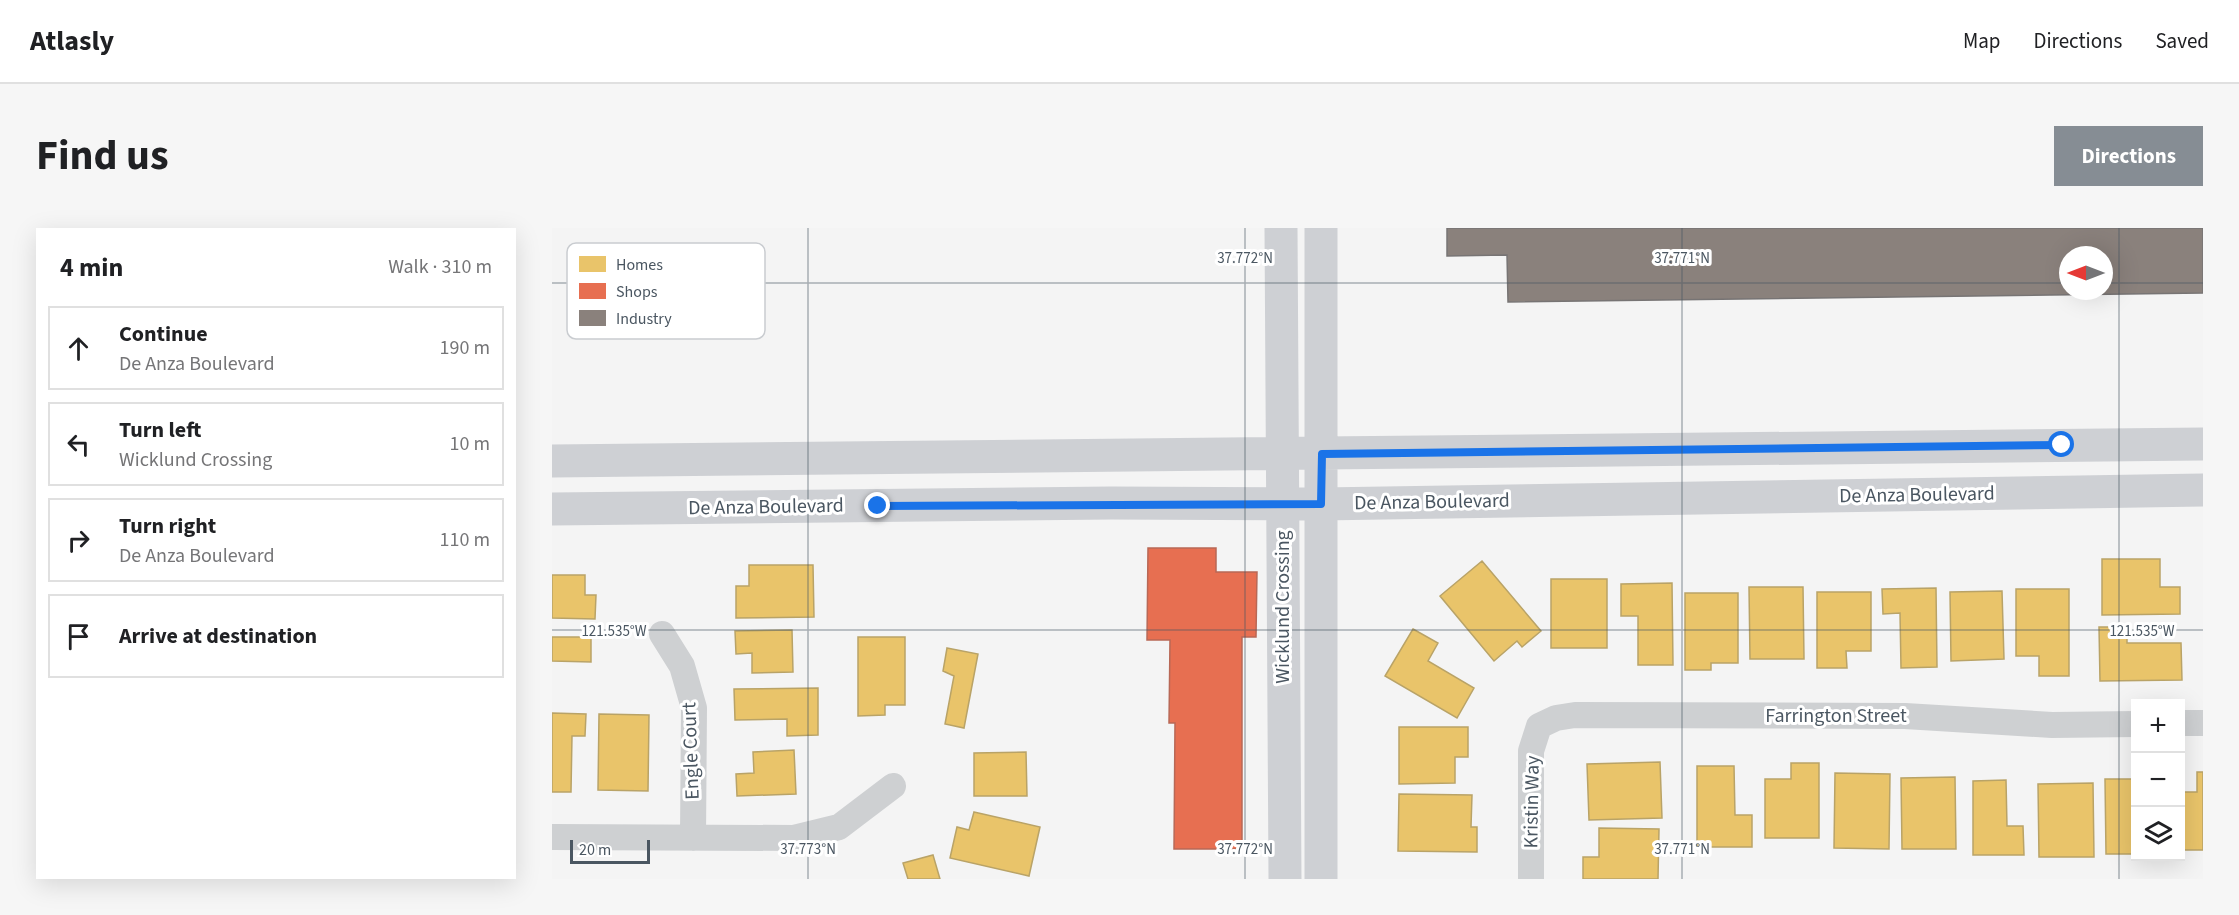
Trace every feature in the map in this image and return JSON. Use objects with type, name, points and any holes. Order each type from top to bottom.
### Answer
[{"type":"street","name":"Wicklund Crossing","points":[[1281,228],[1285,879]]},
{"type":"street","name":"Wicklund Crossing","points":[[1321,228],[1321,879]]},
{"type":"street","points":[[552,461],[2203,444]]},
{"type":"street","name":"De Anza Boulevard","points":[[552,509],[1111,503],[1321,504],[2203,490]]},
{"type":"street","name":"Engle Court","points":[[662,634],[682,666],[694,708],[693,838]]},
{"type":"street","name":"Farrington Street","points":[[1539,726],[1556,718],[1575,715],[1905,716],[2052,725],[2131,724]]},
{"type":"street","points":[[2185,723],[2203,723]]},
{"type":"street","name":"Kristin Way","points":[[1531,879],[1531,751],[1539,726]]},
{"type":"street","points":[[552,837],[794,838],[839,827],[893,786]]},
{"type":"building: Homes","points":[[2102,559],[2160,559],[2160,587],[2180,587],[2180,614],[2102,615]]},
{"type":"building: Homes","points":[[1482,561],[1541,631],[1522,647],[1517,641],[1494,661],[1440,596]]},
{"type":"building: Homes","points":[[749,565],[813,565],[814,617],[736,618],[736,586],[749,586]]},
{"type":"building: Homes","points":[[552,575],[585,575],[585,595],[596,595],[595,619],[552,618]]},
{"type":"building: Homes","points":[[1551,579],[1607,579],[1607,648],[1551,648]]},
{"type":"building: Homes","points":[[1672,583],[1673,665],[1638,665],[1638,616],[1621,616],[1621,584]]},
{"type":"building: Homes","points":[[1749,587],[1803,587],[1804,659],[1750,659]]},
{"type":"building: Homes","points":[[1936,588],[1937,667],[1901,668],[1900,613],[1883,614],[1882,589]]},
{"type":"building: Homes","points":[[2016,589],[2069,589],[2069,676],[2039,676],[2039,656],[2016,656]]},
{"type":"building: Homes","points":[[2002,591],[2004,659],[1951,661],[1950,592]]},
{"type":"building: Homes","points":[[1817,592],[1871,592],[1871,651],[1846,651],[1847,668],[1817,668]]},
{"type":"building: Homes","points":[[1685,593],[1738,593],[1738,663],[1711,663],[1711,670],[1685,670]]},
{"type":"building: Homes","points":[[2099,627],[2127,627],[2127,643],[2181,643],[2182,680],[2100,681]]},
{"type":"building: Homes","points":[[1413,629],[1438,643],[1428,661],[1474,688],[1457,718],[1385,676]]},
{"type":"building: Homes","points":[[792,630],[793,672],[752,673],[752,653],[736,654],[735,631]]},
{"type":"building: Homes","points":[[552,637],[591,637],[591,662],[552,661]]},
{"type":"building: Homes","points":[[858,637],[905,637],[905,705],[885,705],[885,715],[858,716]]},
{"type":"building: Homes","points":[[947,648],[978,654],[964,728],[945,724],[954,676],[943,671]]},
{"type":"building: Homes","points":[[818,688],[818,735],[787,736],[787,719],[735,720],[734,689]]},
{"type":"building: Homes","points":[[552,713],[586,714],[585,736],[572,736],[571,792],[552,792]]},
{"type":"building: Homes","points":[[599,714],[649,715],[648,791],[598,790]]},
{"type":"building: Homes","points":[[1399,727],[1468,727],[1468,757],[1455,757],[1455,783],[1399,784]]},
{"type":"building: Homes","points":[[794,750],[796,794],[737,796],[736,774],[754,773],[753,752]]},
{"type":"building: Homes","points":[[1026,752],[1027,796],[974,796],[974,753]]},
{"type":"building: Homes","points":[[1660,762],[1662,818],[1589,820],[1587,764]]},
{"type":"building: Homes","points":[[1791,763],[1819,763],[1819,838],[1765,838],[1765,779],[1791,779]]},
{"type":"building: Homes","points":[[1697,766],[1734,766],[1735,815],[1752,815],[1752,847],[1697,847]]},
{"type":"building: Homes","points":[[2197,772],[2203,772],[2203,850],[2185,850],[2185,792],[2197,792]]},
{"type":"building: Homes","points":[[1835,773],[1890,774],[1889,849],[1834,848]]},
{"type":"building: Homes","points":[[1955,777],[1956,849],[1902,849],[1901,778]]},
{"type":"building: Homes","points":[[2105,779],[2131,779],[2131,854],[2106,854]]},
{"type":"building: Homes","points":[[2006,780],[2007,826],[2023,826],[2024,855],[1973,855],[1973,781]]},
{"type":"building: Homes","points":[[2093,783],[2094,857],[2039,857],[2038,784]]},
{"type":"building: Homes","points":[[1399,794],[1472,795],[1471,827],[1477,827],[1477,852],[1398,851]]},
{"type":"building: Homes","points":[[974,812],[1040,827],[1029,876],[950,858],[957,827],[969,830]]},
{"type":"building: Homes","points":[[1599,828],[1659,829],[1658,879],[1583,879],[1583,857],[1599,857]]},
{"type":"building: Homes","points":[[933,855],[940,879],[908,879],[903,863]]},
{"type":"building: Shops","points":[[1148,548],[1216,548],[1216,572],[1257,572],[1256,637],[1242,637],[1242,849],[1174,849],[1175,723],[1169,723],[1170,640],[1147,640]]},
{"type":"building: Industry","points":[[1447,228],[2203,228],[2203,293],[2113,294],[2113,246],[2059,246],[2059,295],[1508,302],[1507,255],[1447,256]]},
{"type":"route","points":[[878,506],[1111,503],[1321,504],[1322,454],[2062,445]]}]
